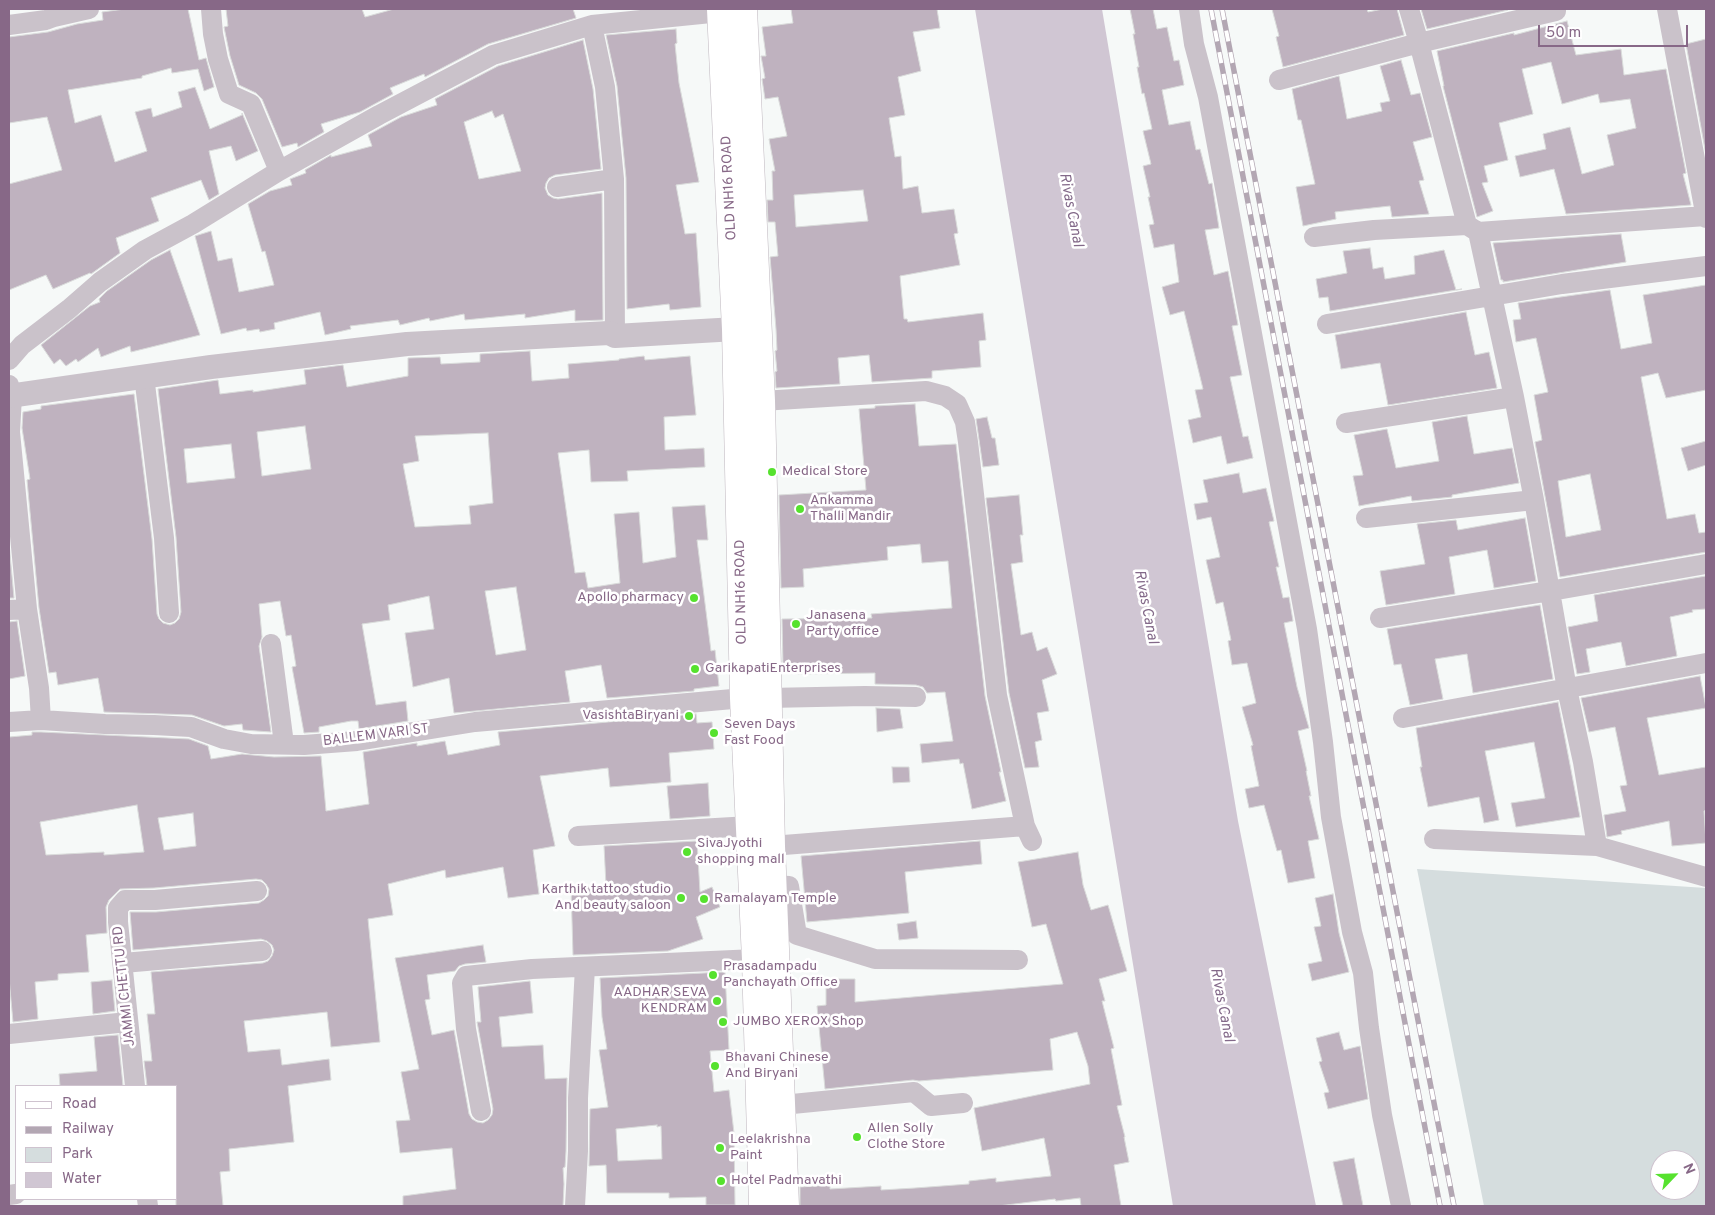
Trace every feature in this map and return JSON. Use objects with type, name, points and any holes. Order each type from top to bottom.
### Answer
[{"type":"main road","name":"OLD NH16 ROAD","points":[[728,10],[736,329],[756,698],[771,846],[785,1206]]},
{"type":"main road","name":"OLD NH16 ROAD","points":[[728,10],[761,400],[756,698],[750,826],[763,1206]]},
{"type":"street","points":[[9,25],[46,20],[54,16],[89,9]]},
{"type":"street","points":[[211,9],[216,51],[229,94],[251,104],[279,171]]},
{"type":"street","points":[[1189,9],[1194,44],[1208,97],[1307,629],[1323,742],[1331,817],[1352,932],[1363,972],[1368,1028],[1382,1115],[1401,1206]]},
{"type":"street","points":[[1409,9],[1491,297],[1514,397],[1567,689],[1583,762],[1597,846]]},
{"type":"street","points":[[1314,237],[1374,230],[1472,229],[1706,217],[1667,9]]},
{"type":"street","points":[[9,360],[22,345],[107,277],[146,250],[193,224],[279,171],[493,55],[592,25],[728,10]]},
{"type":"street","points":[[1279,80],[1419,43],[1556,11]]},
{"type":"street","points":[[592,25],[605,88],[614,179],[615,336]]},
{"type":"street","points":[[557,187],[614,179]]},
{"type":"street","points":[[1326,324],[1562,284],[1706,266]]},
{"type":"street","points":[[41,720],[39,688],[18,609],[10,392],[407,344],[609,333],[615,336],[736,329]]},
{"type":"street","points":[[144,376],[164,538],[169,614]]},
{"type":"street","points":[[761,400],[926,391],[946,396],[957,404],[965,422],[997,695],[1029,834],[771,846]]},
{"type":"street","points":[[1346,423],[1514,397]]},
{"type":"street","points":[[1366,518],[1534,500]]},
{"type":"street","points":[[1380,618],[1706,564]]},
{"type":"street","points":[[271,644],[284,744]]},
{"type":"street","points":[[1402,718],[1706,663]]},
{"type":"street","name":"BALLEM VARI ST","points":[[9,722],[41,720],[191,727],[224,739],[251,744],[304,745],[357,741],[475,722],[756,698],[916,697]]},
{"type":"street","points":[[578,836],[750,826]]},
{"type":"street","points":[[1434,839],[1597,846],[1706,877]]},
{"type":"street","points":[[773,885],[789,886],[797,935],[876,959],[1018,960]]},
{"type":"street","name":"JAMMI CHETTU RD","points":[[135,1085],[118,908],[125,900],[155,900],[257,891]]},
{"type":"street","points":[[123,963],[262,951]]},
{"type":"street","points":[[481,1111],[466,1029],[462,983],[466,976],[511,971],[756,959]]},
{"type":"street","points":[[575,1206],[578,1098],[585,967]]},
{"type":"street","points":[[9,1034],[128,1022]]},
{"type":"street","points":[[782,1106],[914,1092],[931,1106],[963,1103]]},
{"type":"green space","points":[[1417,869],[1706,888],[1706,1206],[1484,1206]]},
{"type":"water","name":"Rivas Canal","points":[[975,9],[1102,9],[1238,821],[1316,1206],[1173,1206]]},
{"type":"building","points":[[125,9],[188,9],[199,60],[206,58],[214,87],[204,91],[198,69],[172,73],[171,68],[142,76],[142,78],[68,90],[75,123],[101,115],[115,162],[147,151],[135,112],[151,108],[153,117],[182,107],[178,92],[195,87],[210,129],[242,115],[242,113],[258,151],[236,161],[231,146],[209,151],[219,194],[209,200],[201,180],[151,198],[159,221],[116,238],[120,253],[91,274],[53,289],[46,275],[9,290],[9,184],[62,170],[47,117],[9,123],[9,37],[48,32],[77,24],[103,20],[102,12]]},
{"type":"building","points":[[226,9],[362,9],[365,17],[394,9],[573,9],[576,18],[488,44],[425,77],[424,74],[390,88],[393,94],[360,112],[321,124],[324,132],[298,147],[297,143],[282,147],[262,99],[256,93],[239,85],[224,27],[228,26]]},
{"type":"building","points":[[791,9],[937,9],[940,28],[913,32],[921,71],[898,77],[905,115],[889,118],[895,157],[901,156],[903,189],[918,186],[922,213],[954,209],[958,233],[954,234],[960,265],[900,276],[904,319],[907,319],[908,322],[983,313],[986,340],[979,341],[981,367],[932,371],[932,378],[872,382],[869,355],[838,358],[840,384],[776,388],[775,351],[777,350],[770,257],[778,256],[775,222],[768,222],[767,200],[773,200],[772,171],[775,171],[769,139],[787,136],[778,97],[765,99],[762,79],[765,78],[761,56],[766,56],[762,27],[793,23]],"holes":[[[863,190],[868,221],[796,227],[794,195]]]},
{"type":"building","points":[[1130,9],[1153,9],[1157,29],[1167,27],[1174,61],[1179,60],[1184,85],[1162,90],[1169,125],[1190,121],[1196,150],[1200,149],[1209,184],[1212,183],[1219,228],[1205,230],[1214,275],[1228,271],[1238,325],[1232,326],[1242,375],[1230,377],[1243,437],[1248,436],[1253,458],[1227,464],[1221,436],[1193,443],[1188,420],[1201,417],[1195,390],[1203,389],[1184,311],[1170,315],[1162,287],[1179,282],[1174,244],[1154,248],[1149,225],[1154,224],[1143,166],[1151,164],[1143,131],[1152,129],[1137,67],[1139,67]]},
{"type":"building","points":[[1272,9],[1367,9],[1368,12],[1397,9],[1404,35],[1283,67],[1276,37],[1279,36]]},
{"type":"building","points":[[1421,9],[1508,9],[1508,10],[1427,29]]},
{"type":"building","points":[[1567,21],[1576,55],[1621,49],[1624,75],[1666,69],[1686,173],[1683,174],[1691,205],[1566,214],[1554,169],[1520,177],[1515,156],[1546,149],[1543,134],[1570,127],[1582,174],[1614,165],[1607,135],[1636,128],[1630,99],[1600,103],[1598,94],[1562,104],[1551,62],[1522,69],[1533,114],[1499,123],[1508,160],[1484,166],[1488,182],[1482,183],[1493,211],[1477,217],[1443,86],[1437,51],[1514,33],[1514,35]]},
{"type":"building","points":[[676,29],[677,43],[675,44],[679,83],[699,182],[676,185],[685,234],[696,233],[701,307],[670,310],[669,304],[627,309],[626,178],[617,86],[606,35]]},
{"type":"building","points":[[1706,39],[1706,155],[1686,44]]},
{"type":"building","points":[[583,40],[593,89],[601,169],[555,175],[549,178],[545,188],[548,195],[558,199],[602,193],[603,320],[575,321],[575,310],[525,318],[525,314],[465,320],[464,314],[430,321],[429,318],[400,325],[398,320],[350,326],[351,329],[325,335],[320,312],[274,323],[275,329],[260,332],[259,329],[247,331],[246,328],[221,334],[195,236],[211,231],[218,261],[232,258],[239,292],[274,285],[265,251],[262,252],[248,204],[270,191],[292,185],[290,179],[306,173],[305,170],[331,155],[331,157],[372,146],[368,135],[401,117],[437,105],[435,99],[498,66]],"holes":[[[492,111],[495,118],[503,114],[521,171],[479,179],[464,122]]]},
{"type":"building","points":[[1401,60],[1411,95],[1420,93],[1432,137],[1413,142],[1424,180],[1419,181],[1429,214],[1392,217],[1390,206],[1335,212],[1336,219],[1303,226],[1296,187],[1315,184],[1292,89],[1339,76],[1347,119],[1382,111],[1380,103],[1390,101],[1380,66]]},
{"type":"building","points":[[1621,234],[1626,262],[1503,282],[1501,280],[1493,243]]},
{"type":"building","points":[[1370,248],[1373,269],[1383,267],[1385,279],[1415,274],[1414,256],[1444,250],[1456,290],[1330,311],[1328,297],[1319,298],[1316,279],[1347,273],[1343,251]]},
{"type":"building","points":[[170,250],[200,335],[131,352],[130,346],[101,357],[98,348],[78,362],[76,359],[66,366],[60,359],[54,364],[41,345],[90,306],[100,302],[99,299],[107,291],[151,260]]},
{"type":"building","points":[[1706,285],[1706,390],[1666,398],[1658,373],[1641,377],[1667,519],[1695,514],[1699,533],[1706,532],[1706,552],[1560,577],[1535,442],[1542,440],[1534,395],[1548,392],[1536,338],[1516,342],[1513,320],[1521,319],[1518,303],[1610,290],[1621,349],[1652,343],[1643,295]],"holes":[[[1590,474],[1601,530],[1566,537],[1558,481]]]},
{"type":"building","points":[[1466,312],[1475,355],[1489,352],[1497,388],[1388,405],[1380,363],[1341,369],[1335,335]]},
{"type":"building","points":[[530,351],[532,381],[569,378],[568,364],[644,356],[645,360],[690,356],[696,415],[664,417],[665,450],[704,448],[705,467],[627,471],[628,481],[591,482],[589,450],[558,453],[575,573],[585,572],[588,588],[620,583],[614,514],[639,512],[643,563],[676,557],[672,507],[705,505],[708,540],[697,540],[711,651],[715,650],[719,686],[694,689],[694,691],[607,698],[601,665],[565,671],[570,702],[454,713],[449,678],[413,687],[405,633],[434,629],[429,596],[388,605],[390,620],[362,624],[376,705],[406,701],[408,721],[359,729],[358,721],[351,721],[319,727],[319,732],[304,733],[292,667],[296,666],[291,635],[286,636],[280,601],[259,604],[262,637],[259,646],[271,732],[243,730],[242,724],[224,726],[192,715],[104,712],[98,678],[58,685],[56,672],[49,673],[39,608],[27,480],[30,479],[22,428],[23,412],[41,409],[41,406],[134,394],[152,539],[157,614],[163,623],[170,625],[179,619],[181,612],[176,537],[158,389],[218,380],[220,394],[253,390],[253,392],[306,384],[304,370],[343,365],[347,387],[408,376],[408,358],[440,357],[441,364],[480,362],[480,354]],"holes":[[[305,426],[311,469],[262,476],[257,432]],[[488,433],[493,503],[469,506],[471,524],[415,527],[403,464],[419,461],[415,436]],[[231,444],[235,478],[187,483],[184,449]],[[516,587],[526,650],[496,655],[485,591]]]},
{"type":"building","points":[[915,404],[919,446],[956,444],[985,696],[1006,801],[972,809],[963,763],[960,764],[959,759],[922,763],[920,744],[953,741],[945,692],[927,693],[923,687],[916,685],[875,684],[875,673],[798,674],[797,666],[783,666],[782,619],[872,618],[871,614],[952,608],[948,561],[922,563],[920,544],[887,547],[888,560],[803,569],[804,587],[781,588],[779,495],[866,490],[859,409],[875,408],[875,406]]},
{"type":"building","points":[[1467,416],[1474,454],[1512,448],[1519,483],[1452,495],[1452,497],[1412,501],[1411,496],[1359,506],[1353,476],[1363,475],[1354,435],[1387,429],[1396,468],[1439,461],[1432,422]]},
{"type":"building","points":[[987,417],[992,438],[995,438],[999,465],[983,467],[976,419]]},
{"type":"building","points":[[1706,441],[1706,465],[1688,471],[1681,448]]},
{"type":"building","points":[[1239,473],[1243,493],[1266,488],[1274,521],[1269,522],[1279,567],[1276,567],[1283,598],[1289,597],[1293,621],[1284,623],[1297,687],[1309,728],[1298,731],[1307,771],[1311,796],[1309,796],[1319,839],[1308,841],[1315,878],[1288,883],[1281,850],[1277,851],[1264,805],[1249,808],[1245,789],[1259,786],[1251,746],[1253,745],[1242,707],[1256,703],[1247,663],[1232,665],[1228,641],[1231,640],[1223,602],[1216,604],[1206,560],[1220,557],[1211,517],[1197,520],[1194,504],[1208,502],[1203,480]]},
{"type":"building","points":[[1019,495],[1023,535],[1020,535],[1023,562],[1011,564],[1021,635],[1032,632],[1037,651],[1047,647],[1057,674],[1042,680],[1049,711],[1037,713],[1042,740],[1035,742],[1039,767],[1025,768],[1009,693],[986,498]]},
{"type":"building","points":[[1525,518],[1536,581],[1494,588],[1487,550],[1449,557],[1455,594],[1386,605],[1380,571],[1425,564],[1417,524],[1456,520],[1458,530]]},
{"type":"building","points":[[9,543],[14,598],[9,598]]},
{"type":"building","points":[[1706,576],[1706,609],[1692,610],[1693,612],[1670,617],[1677,656],[1626,666],[1621,642],[1586,649],[1590,672],[1577,674],[1568,627],[1598,621],[1594,595]]},
{"type":"building","points":[[1540,605],[1553,679],[1473,693],[1467,654],[1435,659],[1443,699],[1410,705],[1401,664],[1394,665],[1387,629]]},
{"type":"building","points":[[17,621],[25,676],[9,679],[9,622]]},
{"type":"building","points":[[1700,676],[1706,708],[1647,718],[1659,775],[1706,767],[1706,810],[1704,811],[1706,843],[1672,846],[1669,821],[1621,831],[1622,834],[1607,837],[1604,815],[1626,811],[1620,786],[1627,785],[1615,727],[1589,732],[1581,698]]},
{"type":"building","points":[[1558,702],[1580,817],[1516,827],[1511,803],[1545,798],[1534,742],[1485,751],[1499,820],[1484,823],[1479,797],[1428,807],[1420,767],[1422,767],[1416,728]]},
{"type":"building","points":[[876,708],[900,709],[903,728],[877,732]]},
{"type":"building","points":[[696,714],[697,723],[712,722],[714,749],[669,753],[671,782],[610,787],[608,768],[540,776],[555,846],[533,850],[539,894],[508,898],[503,867],[446,878],[445,870],[388,884],[393,915],[368,919],[380,1042],[331,1047],[327,1012],[244,1021],[248,1052],[280,1049],[282,1065],[329,1059],[331,1080],[288,1086],[294,1142],[229,1149],[230,1171],[220,1172],[223,1206],[176,1206],[176,1200],[178,1200],[178,1085],[147,1085],[144,1061],[152,1061],[147,1014],[155,1014],[151,972],[263,963],[268,961],[274,950],[272,945],[261,939],[133,950],[130,912],[156,912],[259,903],[268,896],[269,889],[262,880],[256,879],[120,889],[109,900],[106,907],[107,933],[86,935],[89,972],[58,974],[58,980],[35,982],[38,1019],[13,1022],[9,978],[9,737],[32,735],[32,732],[41,732],[189,739],[208,746],[211,759],[242,754],[274,757],[321,756],[326,811],[369,804],[363,752],[417,743],[417,746],[445,741],[448,755],[500,745],[498,732]],"holes":[[[137,805],[144,852],[104,855],[104,852],[46,855],[40,822]],[[193,813],[196,846],[164,850],[158,818]]]},
{"type":"building","points":[[892,767],[909,767],[910,782],[893,783]]},
{"type":"building","points":[[708,783],[710,816],[670,819],[667,786]]},
{"type":"building","points":[[697,841],[700,892],[712,887],[720,907],[696,917],[703,939],[668,951],[573,955],[571,886],[606,885],[604,846]]},
{"type":"building","points":[[980,841],[982,864],[905,872],[909,913],[807,922],[801,856]]},
{"type":"building","points":[[1078,852],[1083,885],[1091,910],[1108,905],[1127,971],[1099,979],[1105,1001],[1102,1001],[1114,1048],[1111,1049],[1122,1105],[1117,1106],[1129,1162],[1114,1165],[1121,1206],[1081,1206],[1080,1198],[998,1206],[800,1206],[800,1187],[830,1185],[830,1189],[881,1186],[881,1190],[969,1184],[969,1181],[996,1178],[996,1182],[1051,1176],[1044,1138],[982,1151],[974,1108],[1090,1084],[1088,1066],[1077,1032],[1050,1039],[1053,1070],[913,1080],[825,1089],[817,1006],[826,1005],[826,979],[855,979],[855,1002],[1063,984],[1046,924],[1032,927],[1018,862]]},
{"type":"building","points":[[1333,894],[1339,933],[1349,972],[1312,981],[1308,964],[1322,961],[1314,927],[1321,926],[1315,898]]},
{"type":"building","points":[[916,921],[918,938],[899,940],[897,924]]},
{"type":"building","points":[[483,945],[486,962],[465,964],[459,966],[455,971],[427,975],[430,999],[425,1000],[432,1035],[454,1030],[469,1114],[472,1119],[483,1123],[492,1115],[493,1109],[477,1022],[481,1022],[478,987],[530,981],[533,1013],[499,1017],[502,1047],[543,1045],[545,1079],[567,1078],[563,1206],[403,1206],[403,1196],[456,1189],[452,1148],[400,1153],[396,1121],[410,1120],[401,1072],[419,1069],[395,958]]},
{"type":"building","points":[[725,972],[729,1050],[710,1051],[714,1092],[729,1090],[734,1133],[735,1205],[706,1205],[706,1197],[669,1198],[669,1193],[607,1193],[606,1165],[589,1166],[590,1109],[608,1107],[599,1050],[607,1049],[602,1017],[600,978]],"holes":[[[657,1125],[657,1127],[661,1126],[662,1159],[618,1161],[616,1129]]]},
{"type":"building","points":[[112,980],[115,1011],[93,1014],[91,982]]},
{"type":"building","points":[[1339,1032],[1344,1050],[1360,1046],[1368,1099],[1328,1109],[1324,1093],[1329,1092],[1319,1062],[1322,1061],[1316,1038]]},
{"type":"building","points":[[118,1035],[123,1085],[60,1085],[59,1074],[97,1071],[94,1037]]},
{"type":"building","points":[[1354,1158],[1363,1206],[1343,1206],[1333,1162]]},
{"type":"railway","points":[[1211,9],[1440,1206]]},
{"type":"railway","points":[[1222,9],[1454,1206]]},
{"type":"place","name":"Medical Store","points":[[772,472]]},
{"type":"place","name":"Ankamma Thalli Mandir","points":[[800,509]]},
{"type":"place","name":"Apollo pharmacy","points":[[694,598]]},
{"type":"place","name":"Janasena Party office","points":[[796,624]]},
{"type":"place","name":"GarikapatiEnterprises","points":[[695,669]]},
{"type":"place","name":"VasishtaBiryani","points":[[689,716]]},
{"type":"place","name":"Seven Days Fast Food","points":[[714,733]]},
{"type":"place","name":"SivaJyothi shopping mall","points":[[687,852]]},
{"type":"place","name":"Karthik tattoo studio And beauty saloon","points":[[681,898]]},
{"type":"place","name":"Ramalayam Temple","points":[[704,899]]},
{"type":"place","name":"Prasadampadu Panchayath Office","points":[[713,975]]},
{"type":"place","name":"AADHAR SEVA KENDRAM","points":[[717,1001]]},
{"type":"place","name":"JUMBO XEROX Shop","points":[[723,1022]]},
{"type":"place","name":"Bhavani Chinese And Biryani","points":[[715,1066]]},
{"type":"place","name":"Allen Solly Clothe Store","points":[[857,1137]]},
{"type":"place","name":"Leelakrishna Paint","points":[[720,1148]]},
{"type":"place","name":"Hotel Padmavathi","points":[[721,1181]]}]
